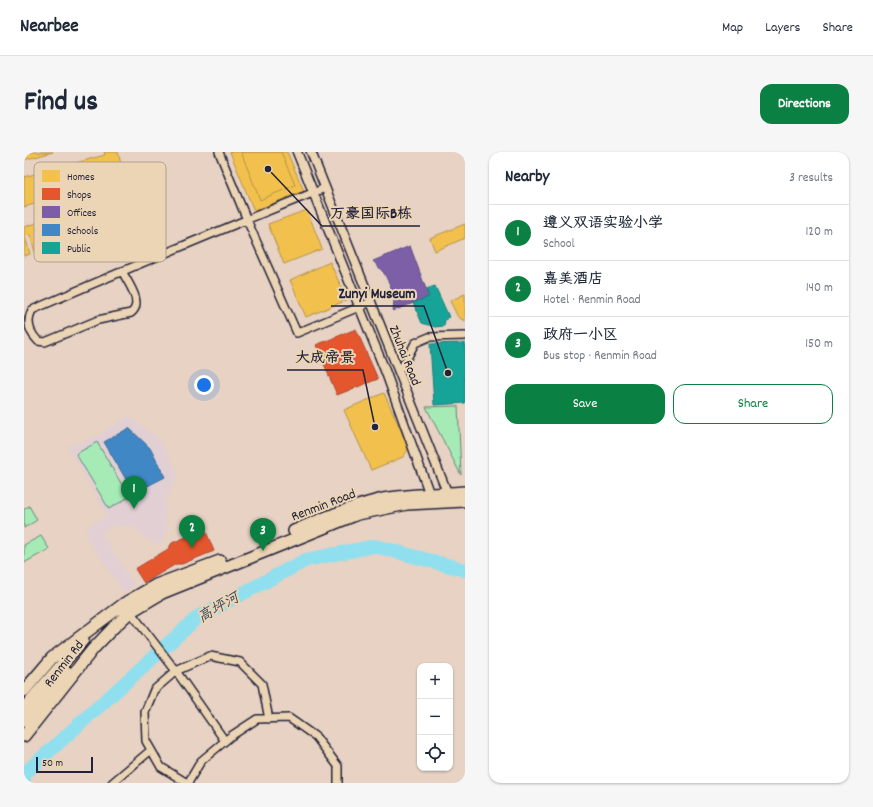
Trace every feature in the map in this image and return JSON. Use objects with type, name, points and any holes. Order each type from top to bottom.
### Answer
[{"type":"main road","name":"Renmin Road","points":[[24,691],[52,658],[100,622],[128,607],[156,585],[246,551],[336,513],[383,499],[449,497],[465,492]]},
{"type":"main road","name":"Renmin Road","points":[[449,497],[465,501]]},
{"type":"main road","name":"Renmin Rd","points":[[24,736],[93,649],[113,628],[128,607]]},
{"type":"main road","points":[[24,708],[100,622]]},
{"type":"main road","points":[[24,721],[57,682],[113,628]]},
{"type":"street","points":[[219,152],[297,333],[371,302]]},
{"type":"street","name":"Zhuhai Road","points":[[297,152],[359,307],[431,498]]},
{"type":"street","name":"Zhuhai Road","points":[[311,152],[449,497]]},
{"type":"street","points":[[166,254],[325,188]]},
{"type":"street","points":[[122,272],[136,300],[137,306],[131,313],[98,320],[45,342],[38,341],[34,336],[29,327],[28,318],[32,310],[122,272],[146,262]]},
{"type":"street","points":[[398,368],[404,366],[415,343],[429,337],[465,336]]},
{"type":"street","points":[[128,607],[176,671],[225,741]]},
{"type":"street","points":[[269,719],[262,684],[240,662],[210,656],[176,671],[154,690],[145,712],[146,741],[160,767],[188,783],[201,761],[225,741],[258,719],[269,719],[289,718],[316,737],[338,766],[338,783]]},
{"type":"street","points":[[112,783],[151,750]]},
{"type":"shaded area","points":[[129,416],[161,441],[178,474],[164,503],[167,529],[161,545],[146,539],[135,526],[112,526],[101,533],[135,586],[124,592],[87,538],[87,527],[107,515],[67,445],[86,442]]},
{"type":"green space","points":[[458,406],[461,475],[426,407]]},
{"type":"green space","points":[[97,442],[129,497],[109,509],[76,454]]},
{"type":"green space","points":[[29,506],[37,520],[24,528],[24,509]]},
{"type":"green space","points":[[41,536],[49,549],[24,563],[24,545]]},
{"type":"building: Homes","points":[[24,152],[53,152],[24,160]]},
{"type":"building: Homes","points":[[104,152],[118,152],[120,162],[79,162],[105,155]]},
{"type":"building: Homes","points":[[230,152],[287,152],[304,191],[254,211]]},
{"type":"building: Homes","points":[[241,152],[281,152],[295,185],[260,200]]},
{"type":"building: Homes","points":[[34,174],[34,204],[24,207],[24,177]]},
{"type":"building: Homes","points":[[307,210],[322,249],[284,264],[268,224]]},
{"type":"building: Homes","points":[[34,224],[34,249],[30,235],[25,236],[30,254],[24,256],[24,227]]},
{"type":"building: Homes","points":[[465,224],[465,238],[435,251],[430,238]]},
{"type":"building: Homes","points":[[330,262],[347,300],[306,317],[290,280]]},
{"type":"building: Homes","points":[[465,294],[465,321],[458,317],[450,301]]},
{"type":"building: Homes","points":[[355,338],[370,378],[341,389],[325,350]]},
{"type":"building: Homes","points":[[384,393],[407,444],[408,450],[403,457],[371,470],[344,410]]},
{"type":"building: Homes","points":[[204,535],[209,549],[181,561],[175,547]]},
{"type":"building: Shops","points":[[356,329],[378,379],[337,395],[316,345]]},
{"type":"building: Shops","points":[[205,529],[214,551],[182,564],[176,564],[144,583],[135,569],[168,549],[172,543]]},
{"type":"building: Offices","points":[[410,246],[429,297],[393,311],[394,300],[390,285],[384,273],[373,261]]},
{"type":"building: Schools","points":[[129,428],[150,448],[165,477],[134,493],[104,442]]},
{"type":"building: Public","points":[[435,286],[449,317],[445,320],[444,326],[435,327],[422,323],[413,303],[429,297],[426,289]]},
{"type":"building: Public","points":[[465,343],[465,403],[434,405],[430,344]]},
{"type":"waterway","name":"高坪河","points":[[24,781],[24,774],[198,617],[306,560],[375,546],[465,570]]},
{"type":"place","name":"万豪国际B栋","points":[[268,169]]},
{"type":"place","name":"Zunyi Museum","points":[[448,373]]},
{"type":"place","name":"大成帝景","points":[[375,427]]},
{"type":"place","name":"遵义双语实验小学","points":[[134,509]]},
{"type":"place","name":"嘉美酒店","points":[[192,548]]},
{"type":"place","name":"政府一小区","points":[[263,551]]}]
